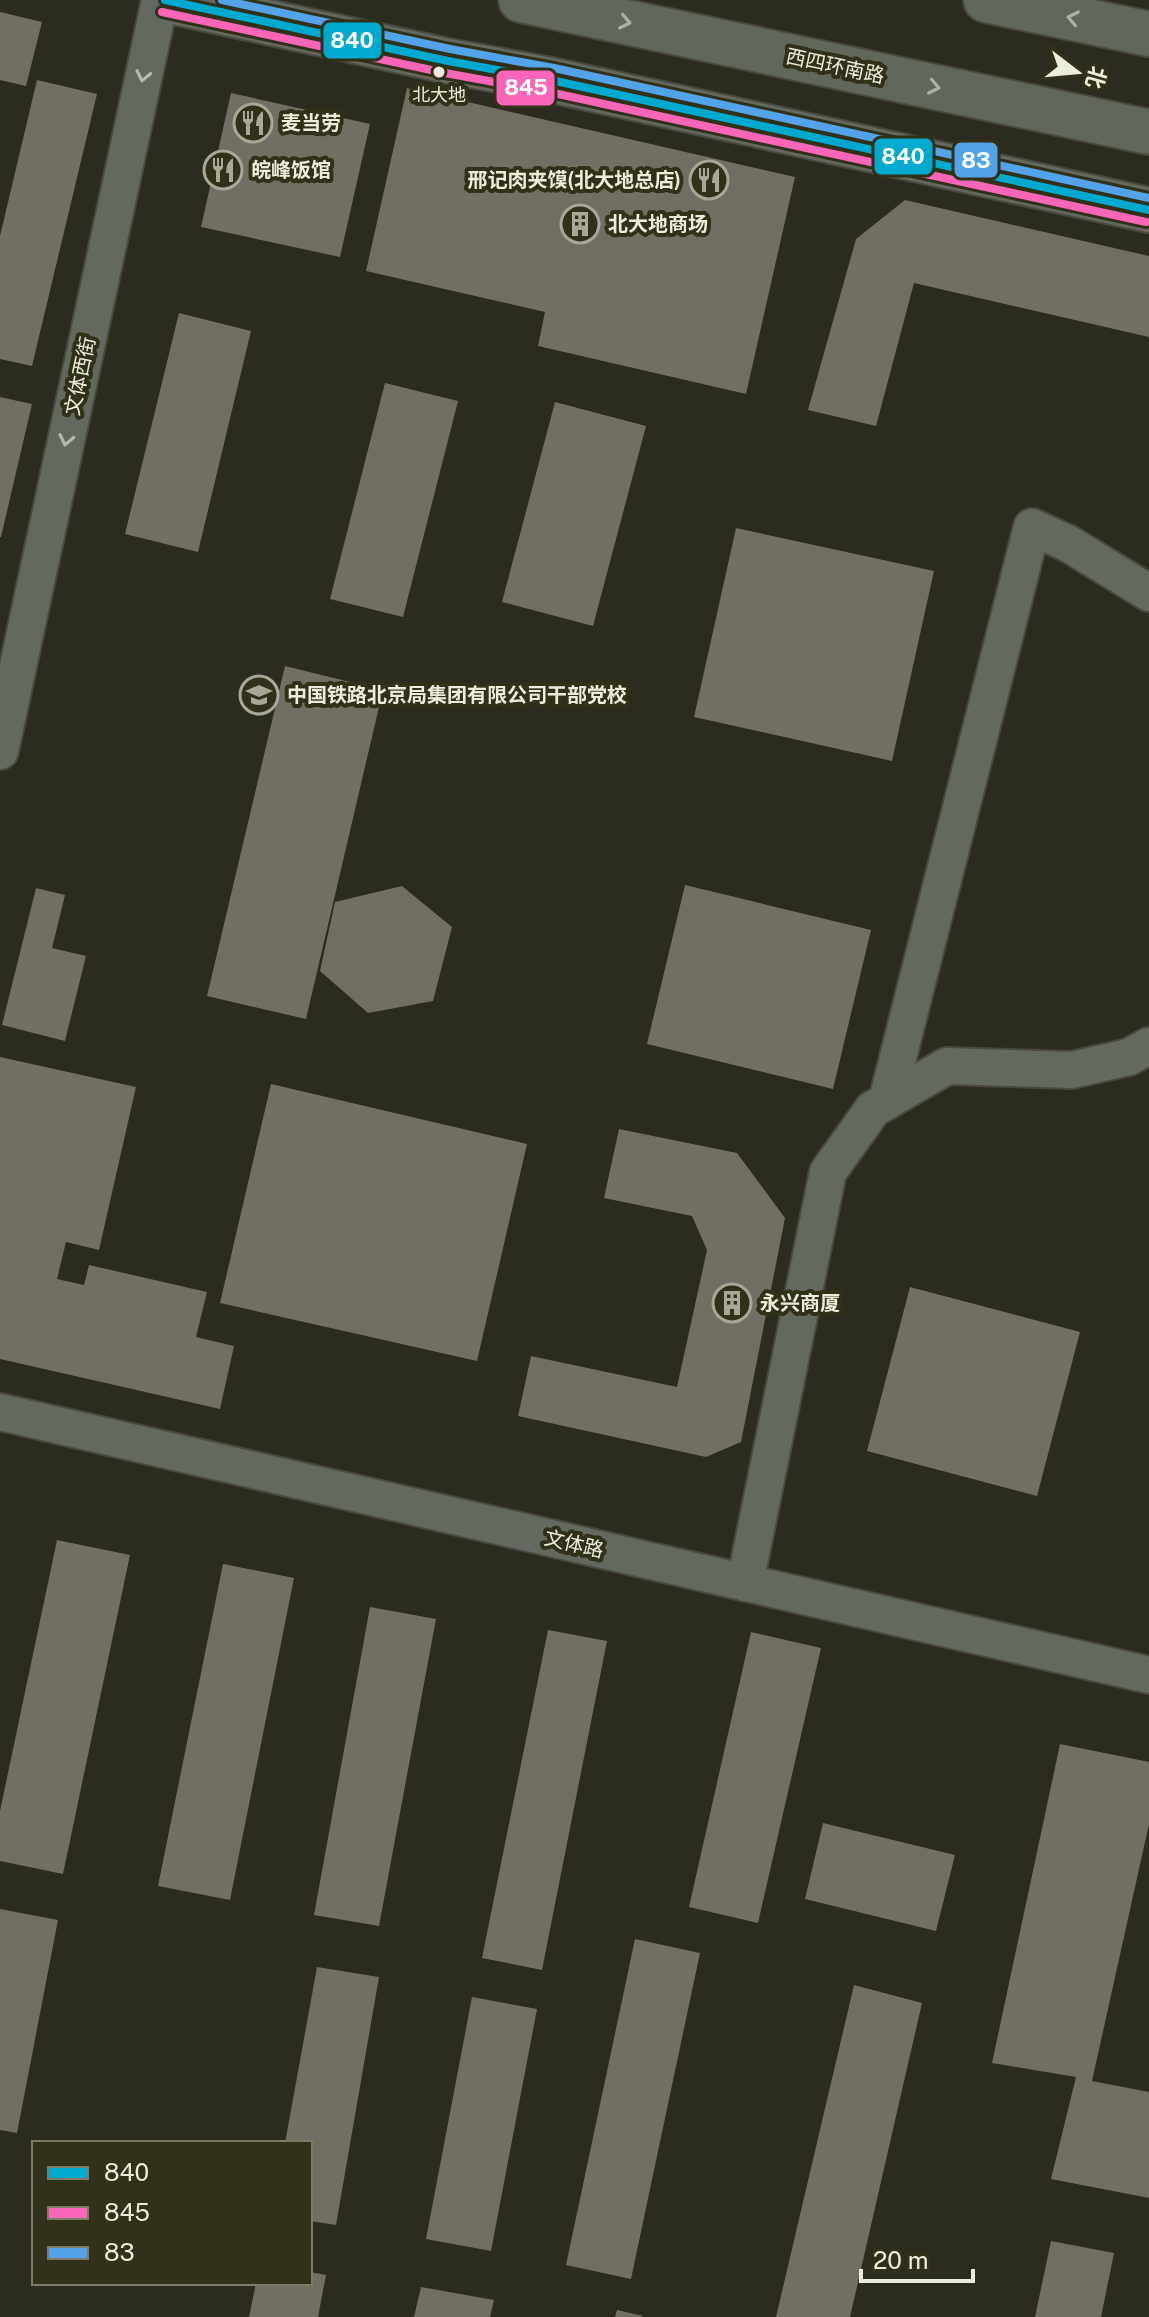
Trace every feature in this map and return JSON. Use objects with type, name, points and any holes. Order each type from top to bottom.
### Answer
[{"type":"highway","name":"西四环南路","points":[[521,0],[1149,132]]},
{"type":"highway","points":[[986,0],[1149,34]]},
{"type":"street","points":[[162,0],[551,80],[1149,210]]},
{"type":"street","name":"文体西街","points":[[0,751],[162,0]]},
{"type":"street","points":[[887,1101],[1032,527],[1069,544],[1149,593]]},
{"type":"street","points":[[745,1583],[828,1172],[873,1109],[947,1066],[1072,1070],[1129,1057],[1149,1046]]},
{"type":"street","name":"文体路","points":[[0,1412],[1149,1675]]},
{"type":"building","points":[[0,12],[42,22],[26,86],[0,80]]},
{"type":"building","points":[[37,80],[97,94],[32,366],[0,359],[0,236]]},
{"type":"building","name":"北大地商场","points":[[407,88],[795,177],[746,394],[538,346],[545,312],[366,271]]},
{"type":"building","points":[[231,93],[370,124],[340,257],[201,227]]},
{"type":"building","points":[[905,200],[1149,256],[1149,337],[914,283],[876,426],[808,410],[856,239]]},
{"type":"building","points":[[179,313],[251,331],[198,552],[125,534]]},
{"type":"building","points":[[385,383],[458,401],[403,617],[330,599]]},
{"type":"building","points":[[0,397],[32,404],[1,537],[0,537]]},
{"type":"building","points":[[555,402],[646,426],[593,626],[502,602]]},
{"type":"building","points":[[736,528],[934,571],[892,761],[694,717]]},
{"type":"building","points":[[285,666],[383,690],[306,1019],[207,996]]},
{"type":"building","points":[[685,885],[871,930],[833,1089],[647,1044]]},
{"type":"building","points":[[402,886],[452,927],[433,1001],[368,1013],[320,971],[335,902]]},
{"type":"building","points":[[36,888],[65,895],[52,948],[86,956],[65,1041],[2,1025]]},
{"type":"building","points":[[0,1057],[136,1087],[99,1250],[66,1242],[57,1279],[84,1285],[89,1265],[207,1292],[196,1337],[234,1346],[220,1409],[0,1359]]},
{"type":"building","points":[[271,1084],[527,1144],[477,1361],[220,1303]]},
{"type":"building","name":"永兴商厦","points":[[619,1129],[737,1153],[785,1218],[741,1442],[706,1457],[518,1416],[531,1356],[677,1387],[707,1250],[692,1216],[604,1198]]},
{"type":"building","points":[[910,1287],[1080,1332],[1037,1496],[867,1451]]},
{"type":"building","points":[[57,1540],[130,1555],[63,1874],[0,1861],[0,1811]]},
{"type":"building","points":[[223,1564],[294,1578],[230,1900],[158,1886]]},
{"type":"building","points":[[370,1607],[436,1619],[379,1926],[314,1915]]},
{"type":"building","points":[[548,1630],[607,1641],[542,1970],[482,1958]]},
{"type":"building","points":[[751,1632],[821,1648],[758,1923],[689,1907]]},
{"type":"building","points":[[1060,1744],[1149,1762],[1149,1824],[1092,2081],[1149,2092],[1149,2198],[1051,2179],[1076,2077],[992,2063]]},
{"type":"building","points":[[823,1823],[955,1855],[936,1931],[805,1899]]},
{"type":"building","points":[[0,1909],[58,1920],[17,2133],[0,2130]]},
{"type":"building","points":[[635,1939],[700,1953],[631,2279],[566,2265]]},
{"type":"building","points":[[317,1967],[379,1977],[336,2225],[312,2221],[312,2141],[285,2141]]},
{"type":"building","points":[[854,1985],[922,2003],[850,2317],[776,2317]]},
{"type":"building","points":[[472,1997],[537,2009],[491,2251],[426,2239]]},
{"type":"building","points":[[1051,2241],[1114,2253],[1101,2317],[1035,2317]]},
{"type":"building","points":[[312,2272],[326,2275],[318,2317],[249,2317],[256,2285],[312,2285]]},
{"type":"building","points":[[421,2287],[494,2300],[490,2317],[414,2317]]},
{"type":"building","points":[[617,2310],[643,2316],[615,2317]]},
{"type":"transit line","name":"840","points":[[165,0],[1149,210]]},
{"type":"transit line","name":"83","points":[[222,0],[554,68],[1149,198]]},
{"type":"transit line","name":"845","points":[[162,12],[445,73],[549,92],[1146,222]]},
{"type":"place","name":"北大地","points":[[439,72]]},
{"type":"place","name":"麦当劳","points":[[253,123]]},
{"type":"place","name":"皖峰饭馆","points":[[223,170]]},
{"type":"place","name":"邢记肉夹馍(北大地总店)","points":[[709,180]]},
{"type":"place","name":"北大地商场","points":[[580,224]]},
{"type":"place","name":"中国铁路北京局集团有限公司干部党校","points":[[259,695]]},
{"type":"place","name":"永兴商厦","points":[[732,1303]]}]
